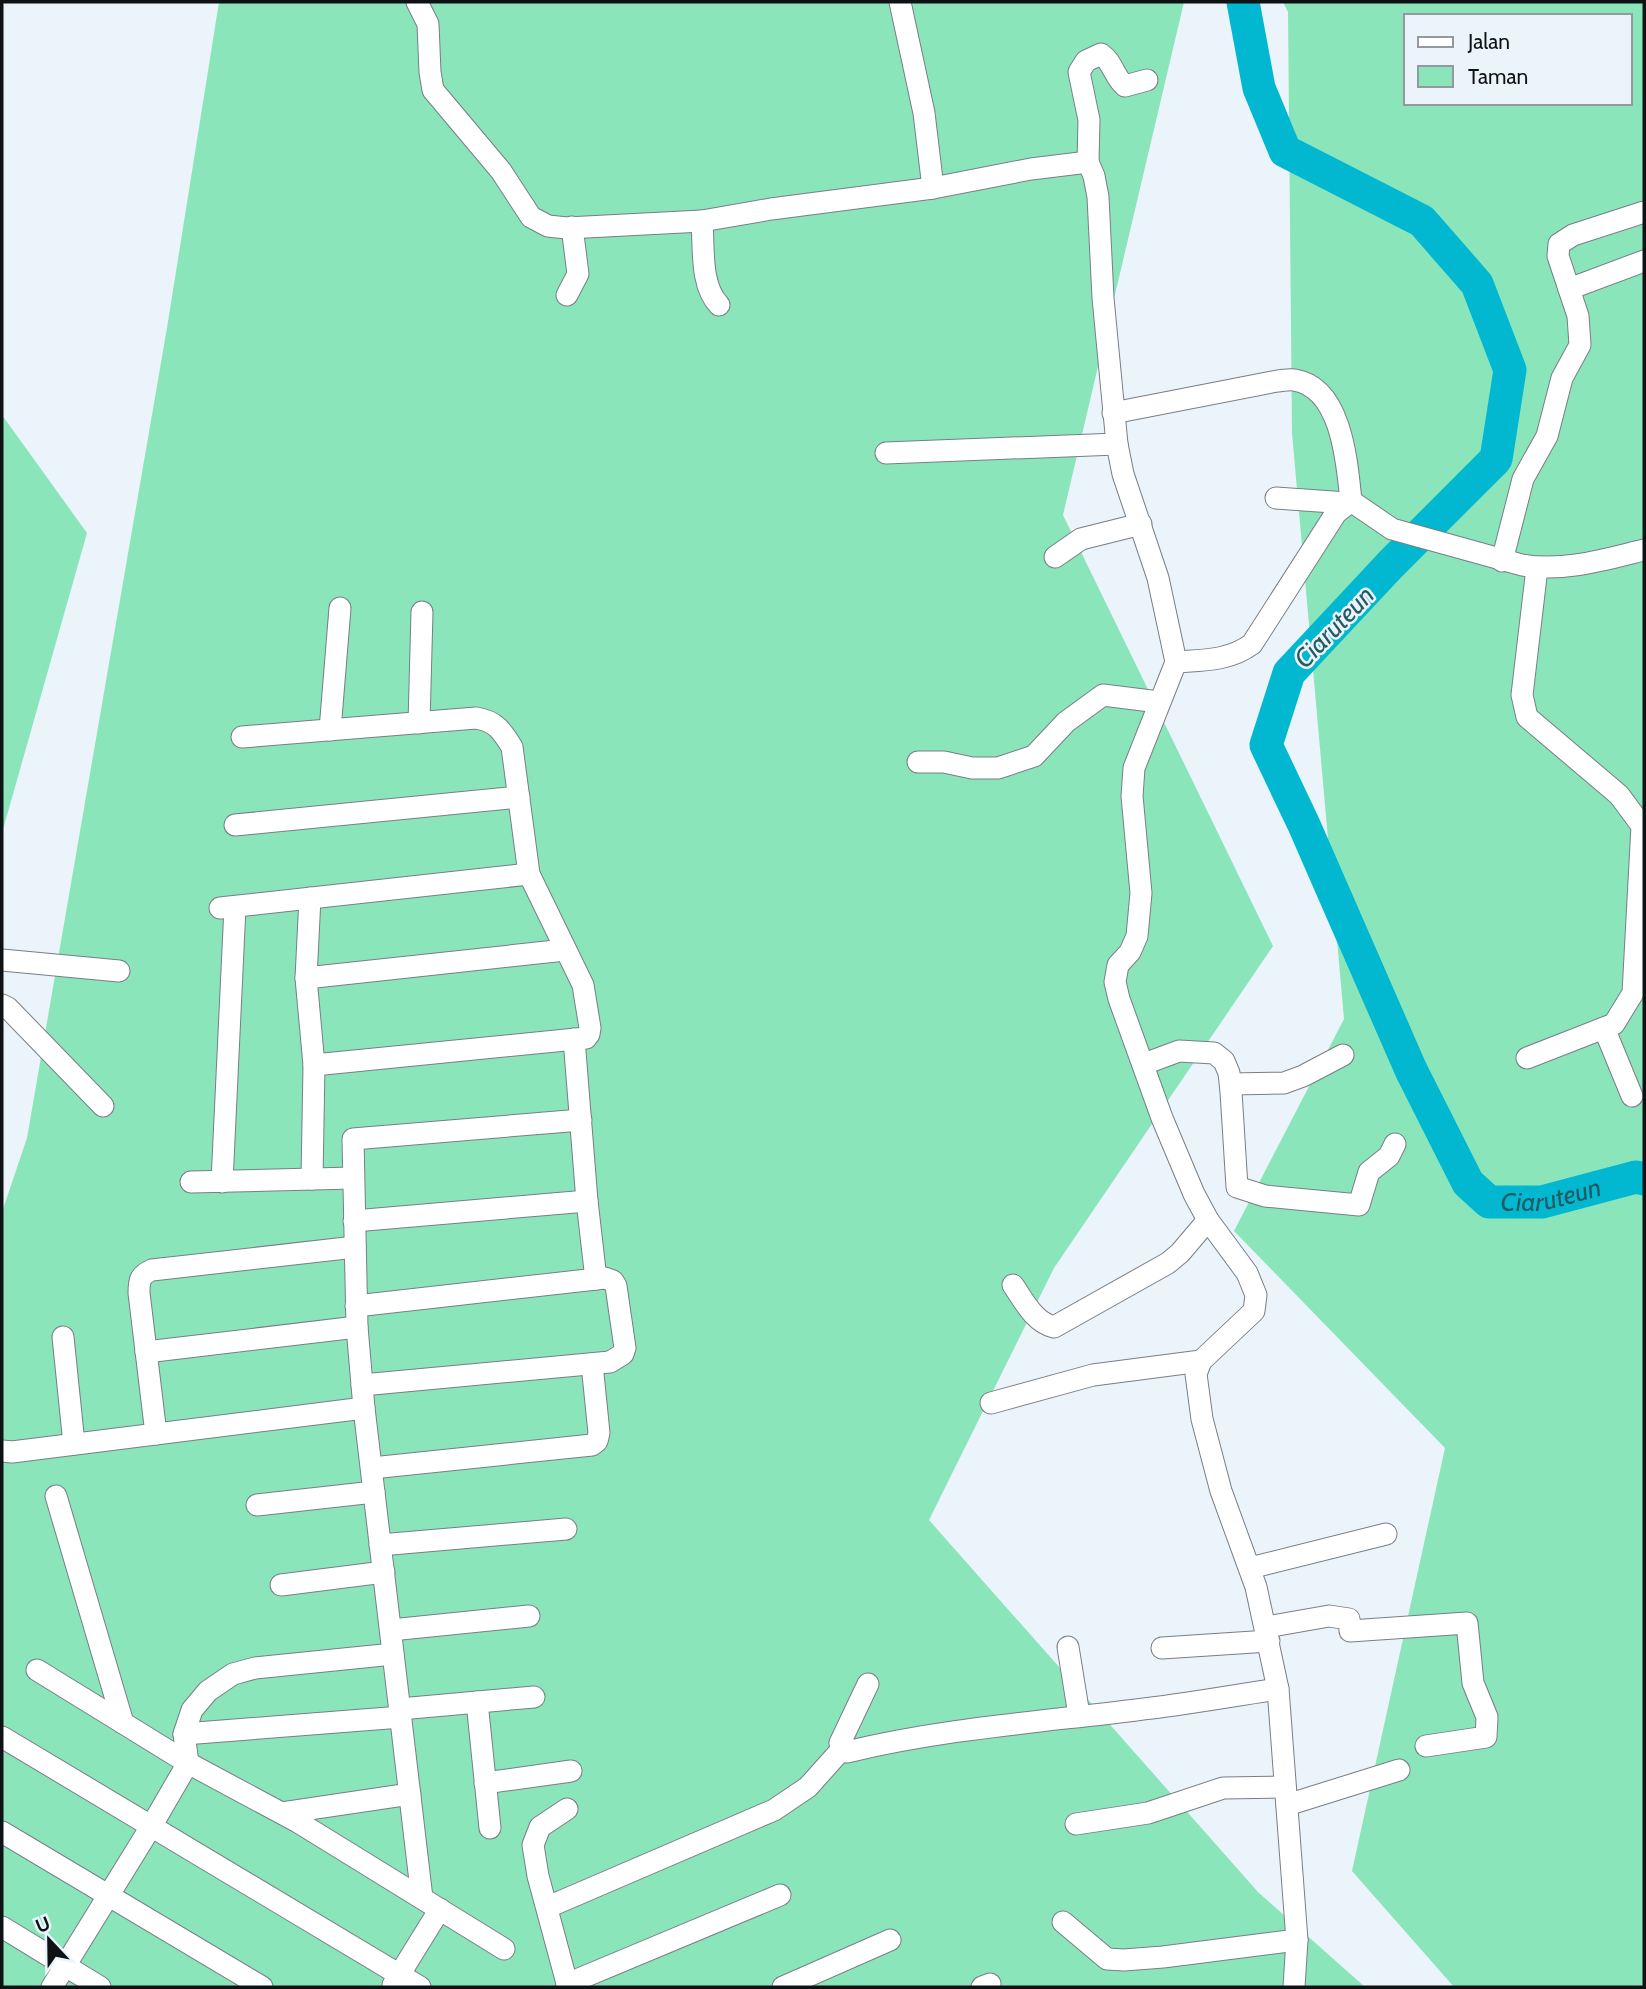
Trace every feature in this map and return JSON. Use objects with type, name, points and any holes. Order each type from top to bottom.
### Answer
[{"type":"street","points":[[417,2],[428,24],[433,90],[496,164],[531,217],[548,226],[702,221],[771,209],[933,188],[1031,169],[1088,162]]},
{"type":"street","points":[[900,2],[924,113],[933,188]]},
{"type":"street","points":[[1147,80],[1125,86],[1118,80],[1108,59],[1101,54],[1086,61],[1079,72],[1089,120],[1088,162],[1098,197],[1117,444],[1123,474],[1158,578],[1176,662],[1134,768],[1132,796],[1141,893],[1137,936],[1130,952],[1118,965],[1115,982],[1166,1128],[1194,1194],[1208,1220],[1247,1273],[1256,1295],[1254,1311],[1200,1360],[1196,1374],[1202,1419],[1221,1491],[1256,1587],[1278,1689],[1297,1940],[1294,1987]]},
{"type":"street","points":[[1502,561],[1523,479],[1547,436],[1562,378],[1580,345],[1578,316],[1558,256],[1559,243],[1573,234],[1644,212]]},
{"type":"street","points":[[702,221],[706,282],[710,296],[719,306]]},
{"type":"street","points":[[567,295],[584,279],[572,227]]},
{"type":"street","points":[[1569,289],[1644,261]]},
{"type":"street","points":[[1113,413],[1294,380],[1322,395],[1332,410],[1340,432],[1349,502]]},
{"type":"street","points":[[887,453],[1117,444]]},
{"type":"street","points":[[1276,498],[1349,502],[1392,529],[1502,561],[1537,568],[1581,565],[1644,550]]},
{"type":"street","points":[[1176,662],[1229,656],[1252,645],[1336,513],[1349,502]]},
{"type":"street","points":[[1055,557],[1081,539],[1141,524]]},
{"type":"street","points":[[1527,1058],[1614,1024],[1633,993],[1642,826],[1619,795],[1527,717],[1522,695],[1537,568]]},
{"type":"street","points":[[330,730],[340,607]]},
{"type":"street","points":[[419,723],[422,612]]},
{"type":"street","points":[[918,762],[998,768],[1034,755],[1066,722],[1103,695],[1159,702]]},
{"type":"street","points":[[242,737],[476,718],[491,721],[501,730],[512,747],[529,874],[583,985],[590,1028],[586,1038],[314,1065]]},
{"type":"street","points":[[235,825],[519,797]]},
{"type":"street","points":[[222,1181],[227,908],[529,874]]},
{"type":"street","points":[[310,898],[306,978],[314,1065],[312,1179]]},
{"type":"street","points":[[306,978],[565,950]]},
{"type":"street","points":[[2,960],[119,971]]},
{"type":"street","points":[[2,1005],[8,1008],[103,1106]]},
{"type":"street","points":[[1604,1028],[1632,1096]]},
{"type":"street","points":[[573,1039],[596,1279]]},
{"type":"street","points":[[1143,1064],[1179,1051],[1214,1053],[1224,1061],[1231,1084],[1237,1187],[1265,1196],[1359,1205],[1369,1172],[1389,1156],[1395,1144]]},
{"type":"street","points":[[1231,1084],[1284,1083],[1343,1055]]},
{"type":"street","points":[[396,1981],[431,1904],[410,1794],[364,1408],[356,1316],[353,1139],[581,1120]]},
{"type":"street","points":[[191,1182],[353,1178]]},
{"type":"street","points":[[354,1221],[587,1201]]},
{"type":"street","points":[[1013,1285],[1036,1318],[1054,1327],[1167,1263],[1180,1253],[1208,1220]]},
{"type":"street","points":[[156,1434],[139,1281],[143,1274],[152,1270],[355,1247]]},
{"type":"street","points":[[146,1352],[596,1279],[613,1281],[625,1348],[617,1359],[592,1364],[362,1385]]},
{"type":"street","points":[[63,1337],[74,1444]]},
{"type":"street","points":[[991,1403],[1093,1375],[1200,1360]]},
{"type":"street","points":[[372,1468],[592,1445],[597,1441],[599,1433],[592,1364]]},
{"type":"street","points":[[2,1451],[12,1452],[364,1408]]},
{"type":"street","points":[[257,1505],[374,1492]]},
{"type":"street","points":[[56,1496],[123,1723]]},
{"type":"street","points":[[380,1545],[566,1529]]},
{"type":"street","points":[[1250,1569],[1386,1534]]},
{"type":"street","points":[[281,1585],[384,1572]]},
{"type":"street","points":[[391,1630],[528,1616]]},
{"type":"street","points":[[1162,1648],[1267,1634],[1329,1616],[1349,1619],[1350,1631],[1466,1623],[1473,1683],[1487,1717],[1486,1737],[1426,1746]]},
{"type":"street","points":[[1068,1647],[1079,1715]]},
{"type":"street","points":[[52,1987],[188,1763],[184,1734],[192,1710],[208,1691],[233,1674],[255,1668],[393,1654]]},
{"type":"street","points":[[37,1670],[188,1763],[282,1813],[505,1949]]},
{"type":"street","points":[[868,1684],[843,1733],[840,1743],[842,1749],[847,1752],[891,1742],[1278,1689]]},
{"type":"street","points":[[184,1734],[534,1697]]},
{"type":"street","points":[[477,1702],[490,1828]]},
{"type":"street","points":[[2,1737],[152,1825],[396,1981],[420,1987]]},
{"type":"street","points":[[548,1907],[774,1810],[808,1787],[842,1749]]},
{"type":"street","points":[[1076,1824],[1148,1813],[1223,1788],[1286,1796],[1399,1770]]},
{"type":"street","points":[[485,1783],[571,1771]]},
{"type":"street","points":[[282,1813],[410,1794]]},
{"type":"street","points":[[567,1809],[540,1827],[533,1845],[538,1876],[568,1986],[780,1895]]},
{"type":"street","points":[[2,1832],[261,1987]]},
{"type":"street","points":[[1063,1922],[1107,1959],[1163,1957],[1297,1940]]},
{"type":"street","points":[[2,1927],[100,1987]]},
{"type":"street","points":[[783,1987],[890,1940]]},
{"type":"green space","points":[[219,2],[1184,2],[1063,515],[1273,946],[1054,1268],[929,1520],[1258,1892],[1365,1987],[2,1987],[2,1212],[27,1138],[167,328]]},
{"type":"green space","points":[[1283,2],[1644,2],[1644,1987],[1454,1987],[1352,1871],[1445,1448],[1234,1231],[1344,1019],[1292,433],[1288,12]]},
{"type":"green space","points":[[2,415],[87,533],[2,833]]},
{"type":"waterway","name":"Ciaruteun","points":[[1243,2],[1259,88],[1285,151],[1422,221],[1477,284],[1510,370],[1496,459],[1391,564],[1289,673],[1266,745],[1304,825],[1411,1070],[1468,1183],[1489,1202],[1542,1202],[1636,1177],[1644,1179]]}]
